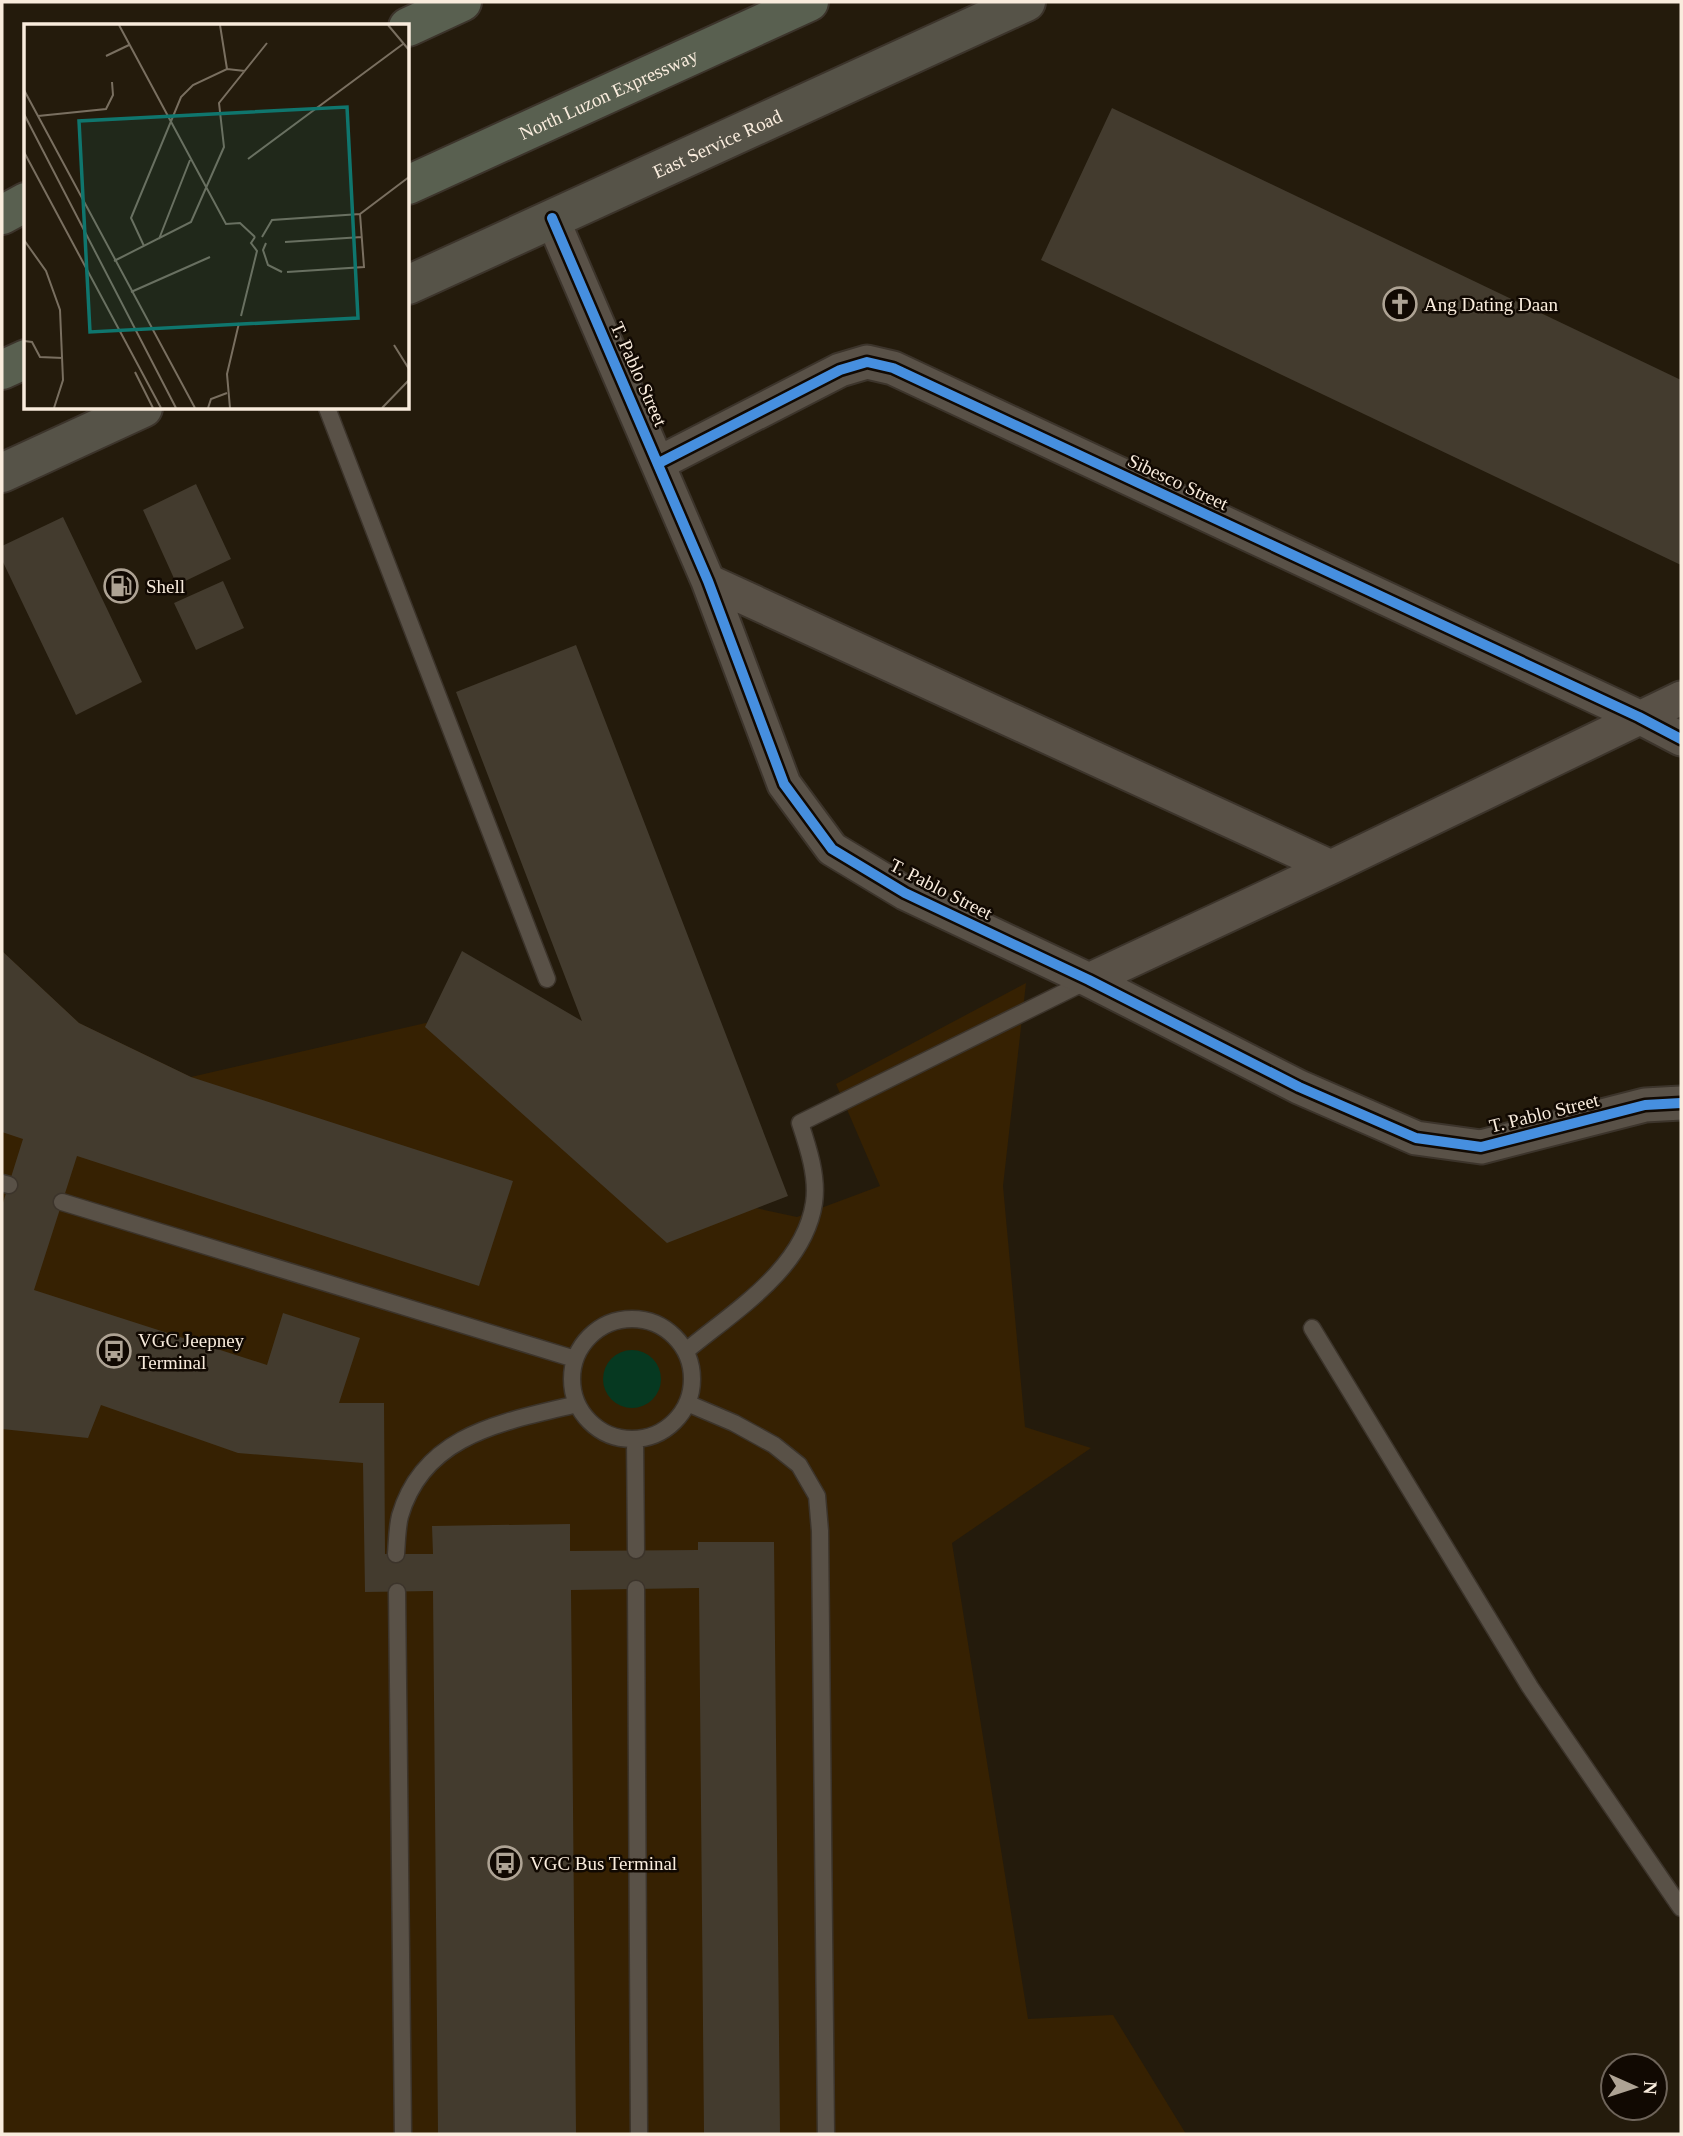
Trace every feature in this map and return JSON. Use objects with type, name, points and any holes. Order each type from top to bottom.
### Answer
[{"type":"highway","points":[[410,26],[462,2]]},
{"type":"highway","name":"North Luzon Expressway","points":[[410,184],[809,2]]},
{"type":"highway","points":[[2,213],[24,203]]},
{"type":"highway","points":[[2,370],[24,360]]},
{"type":"main road","name":"East Service Road","points":[[410,284],[1026,2]]},
{"type":"main road","points":[[2,472],[139,410]]},
{"type":"street","name":"T. Pablo Street","points":[[552,218],[708,581],[784,784],[832,849],[905,893],[1089,980],[1299,1087],[1416,1138],[1481,1147],[1645,1105],[1681,1103]]},
{"type":"street","name":"Sibesco Street","points":[[659,463],[840,370],[867,362],[893,368],[1681,739]]},
{"type":"street","points":[[708,581],[1331,867]]},
{"type":"street","points":[[1089,980],[1681,698]]},
{"type":"lane","points":[[328,410],[547,979]]},
{"type":"lane","points":[[685,1351],[786,1266],[806,1232],[814,1201],[813,1172],[800,1123],[1089,980]]},
{"type":"lane","points":[[62,1202],[575,1359]]},
{"type":"lane","points":[[638,1318],[665,1329],[685,1351],[691,1368],[687,1403],[674,1421],[657,1434],[618,1438],[601,1431],[587,1419],[577,1404],[572,1382],[575,1359],[584,1341],[599,1328],[618,1320],[638,1318]]},
{"type":"lane","points":[[1312,1328],[1530,1687],[1681,1908]]},
{"type":"lane","points":[[687,1403],[734,1423],[775,1445],[799,1465],[817,1496],[820,1531],[826,2134]]},
{"type":"lane","points":[[396,1554],[399,1518],[410,1489],[432,1460],[461,1440],[497,1424],[577,1404]]},
{"type":"lane","points":[[635,1438],[636,1550]]},
{"type":"lane","points":[[636,1589],[639,2134]]},
{"type":"lane","points":[[397,1592],[403,2134]]},
{"type":"shaded area","points":[[2,951],[79,1023],[191,1077],[456,1016],[705,1197],[797,1217],[880,1186],[836,1084],[1026,983],[1003,1186],[1025,1427],[1091,1448],[952,1543],[1028,2019],[1113,2015],[1186,2134],[2,2134]]},
{"type":"green space","points":[[632,1350],[653,1358],[661,1379],[653,1400],[632,1408],[611,1400],[603,1379],[611,1358]]},
{"type":"building","points":[[1112,108],[1681,380],[1681,565],[1041,260]]},
{"type":"building","points":[[196,484],[231,559],[177,585],[143,510]]},
{"type":"building","points":[[63,517],[142,682],[76,715],[2,560],[2,546]]},
{"type":"building","points":[[223,581],[244,628],[196,650],[174,603]]},
{"type":"building","points":[[576,645],[788,1196],[667,1243],[425,1027],[462,951],[582,1021],[456,692]]},
{"type":"building","points":[[2,951],[79,1023],[191,1077],[513,1181],[479,1286],[77,1156],[34,1290],[267,1365],[283,1313],[360,1338],[339,1403],[384,1403],[385,1554],[433,1554],[432,1526],[570,1524],[570,1551],[698,1550],[698,1542],[774,1542],[780,2134],[704,2134],[699,1588],[571,1590],[576,2134],[438,2134],[433,1591],[365,1592],[363,1463],[238,1453],[101,1405],[88,1438],[2,1429],[2,1206],[23,1139],[2,1132]]},
{"type":"cycle path","points":[[552,218],[708,581],[784,784],[832,849],[905,893],[1089,980],[1299,1087],[1416,1138],[1481,1147],[1645,1105],[1681,1103]]},
{"type":"cycle path","points":[[659,463],[840,370],[867,362],[893,368],[1681,739]]},
{"type":"place","name":"Ang Dating Daan","points":[[1400,304]]},
{"type":"place","name":"Shell","points":[[121,586]]},
{"type":"place","name":"VGC Jeepney Terminal","points":[[114,1351]]},
{"type":"place","name":"VGC Bus Terminal","points":[[505,1863]]}]
